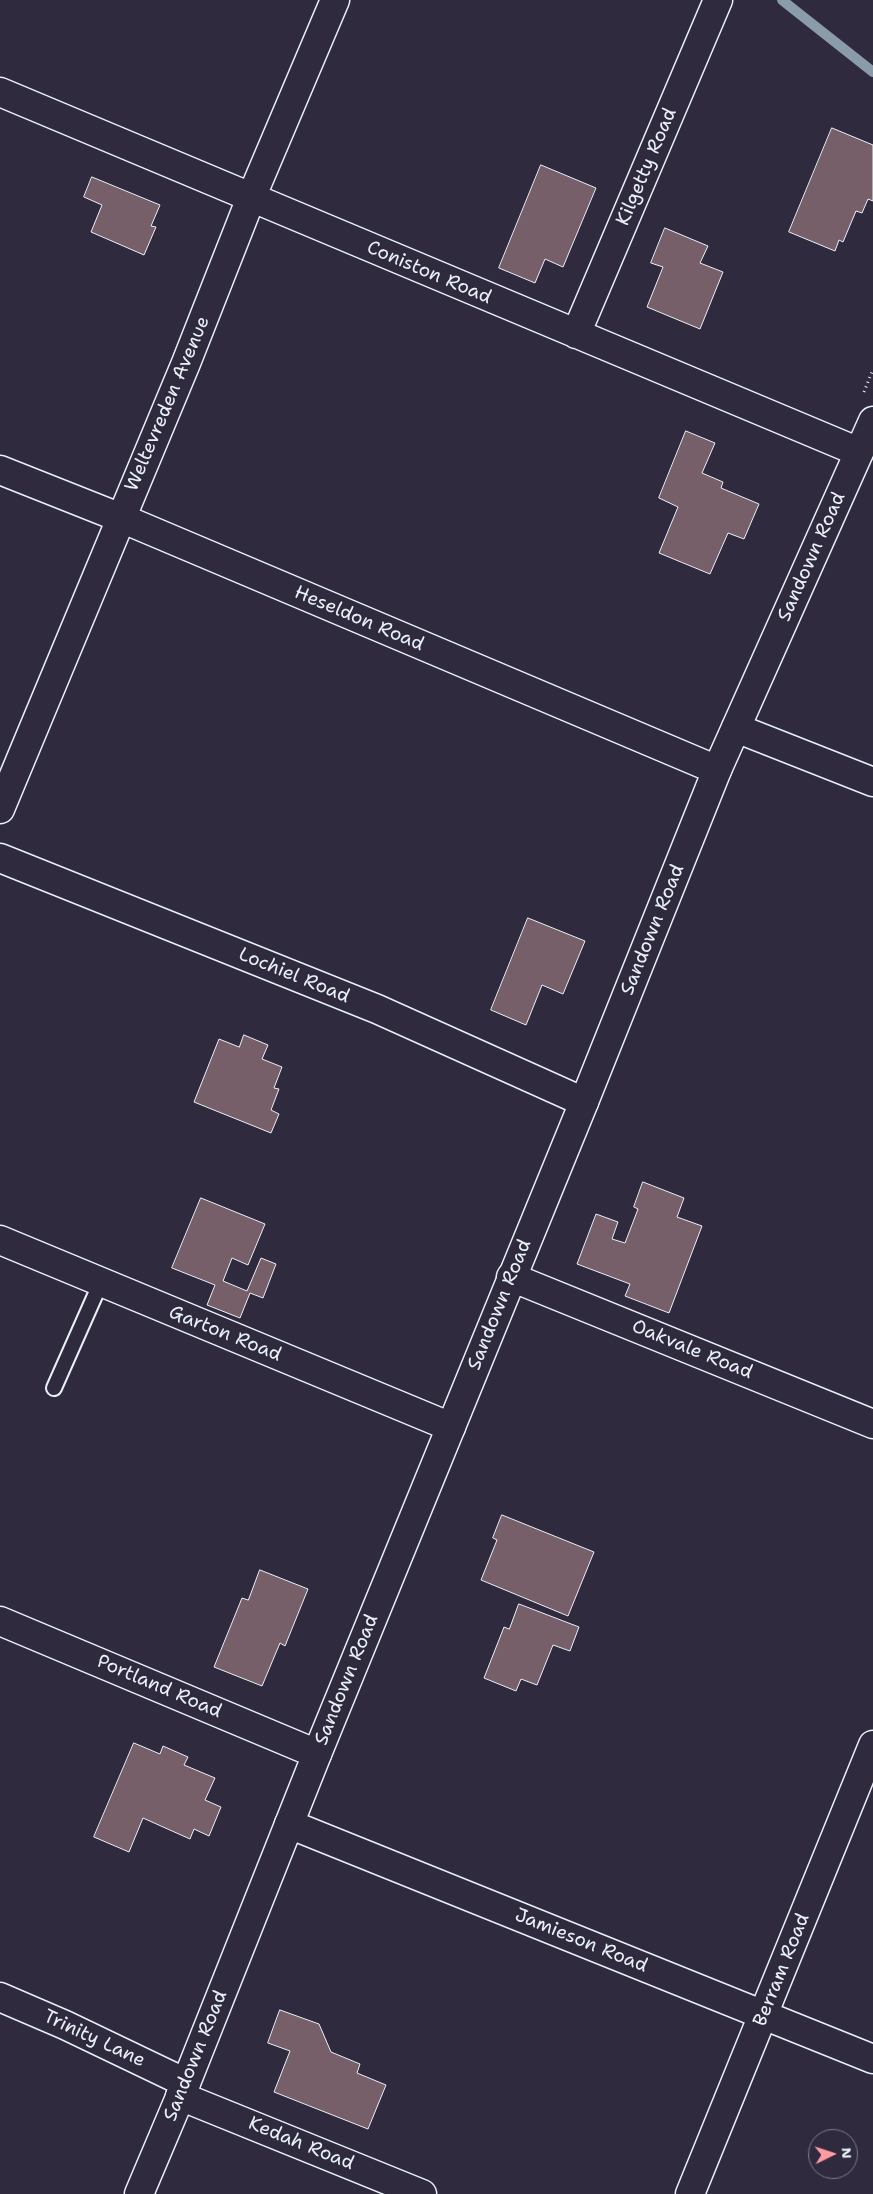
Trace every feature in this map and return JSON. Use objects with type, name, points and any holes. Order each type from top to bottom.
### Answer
[{"type":"street","name":"Weltevreden Avenue","points":[[0,809],[186,363],[251,198],[335,0]]},
{"type":"street","name":"Kilgetty Road","points":[[576,334],[718,0]]},
{"type":"street","name":"Coniston Road","points":[[0,92],[859,452]]},
{"type":"street","name":"Sandown Road","points":[[139,2194],[183,2089],[316,1754],[584,1102],[717,770],[873,421]]},
{"type":"street","name":"Heseldon Road","points":[[0,470],[121,518],[717,770]]},
{"type":"street","points":[[736,728],[873,782]]},
{"type":"street","name":"Lochiel Road","points":[[0,858],[377,1009],[584,1102]]},
{"type":"street","name":"Garton Road","points":[[0,1240],[451,1427]]},
{"type":"street","name":"Oakvale Road","points":[[511,1277],[873,1424]]},
{"type":"street","name":"Portland Road","points":[[0,1621],[316,1754]]},
{"type":"street","name":"Berram Road","points":[[690,2194],[873,1745]]},
{"type":"street","name":"Jamieson Road","points":[[289,1824],[873,2059]]},
{"type":"street","name":"Trinity Lane","points":[[0,1998],[65,2025],[183,2089]]},
{"type":"street","name":"Kedah Road","points":[[183,2089],[422,2194]]},
{"type":"lane","points":[[54,1388],[101,1282]]},
{"type":"building","points":[[832,128],[873,145],[873,201],[868,199],[862,213],[856,211],[843,242],[839,240],[835,251],[789,232]]},
{"type":"building","points":[[541,165],[596,188],[563,267],[545,259],[535,283],[499,268]]},
{"type":"building","points":[[92,177],[160,205],[151,226],[156,227],[144,255],[91,232],[102,205],[84,197]]},
{"type":"building","points":[[665,228],[708,246],[700,263],[723,272],[700,329],[647,307],[663,267],[651,263]]},
{"type":"building","points":[[686,431],[715,443],[702,473],[723,482],[721,488],[759,504],[744,539],[728,533],[710,574],[659,553],[678,507],[659,498]]},
{"type":"building","points":[[528,918],[585,941],[563,994],[542,985],[526,1025],[491,1010]]},
{"type":"building","points":[[244,1035],[268,1045],[262,1059],[282,1067],[274,1088],[279,1089],[271,1110],[279,1114],[271,1133],[194,1102],[219,1039],[239,1047]]},
{"type":"building","points":[[643,1182],[684,1198],[677,1217],[702,1226],[669,1313],[625,1296],[630,1284],[577,1264],[596,1214],[618,1222],[612,1239],[625,1243],[638,1209],[634,1207]]},
{"type":"building","points":[[201,1198],[265,1224],[248,1265],[232,1258],[223,1281],[247,1291],[261,1258],[276,1264],[263,1298],[250,1293],[240,1318],[207,1305],[215,1285],[172,1268]]},
{"type":"building","points":[[502,1515],[594,1552],[568,1616],[481,1580],[497,1540],[493,1538]]},
{"type":"building","points":[[260,1570],[308,1589],[285,1646],[280,1643],[262,1686],[214,1667],[242,1598],[248,1600]]},
{"type":"building","points":[[519,1604],[579,1627],[570,1651],[553,1645],[537,1685],[521,1679],[516,1691],[484,1678],[504,1627],[509,1629]]},
{"type":"building","points":[[134,1743],[160,1754],[163,1746],[188,1757],[184,1765],[215,1778],[205,1800],[221,1807],[209,1836],[194,1829],[190,1839],[143,1818],[129,1852],[94,1837]]},
{"type":"building","points":[[280,2010],[319,2024],[331,2052],[360,2064],[357,2073],[386,2085],[368,2129],[274,2092],[290,2051],[268,2043]]},
{"type":"waterway","points":[[782,0],[873,72]]}]
